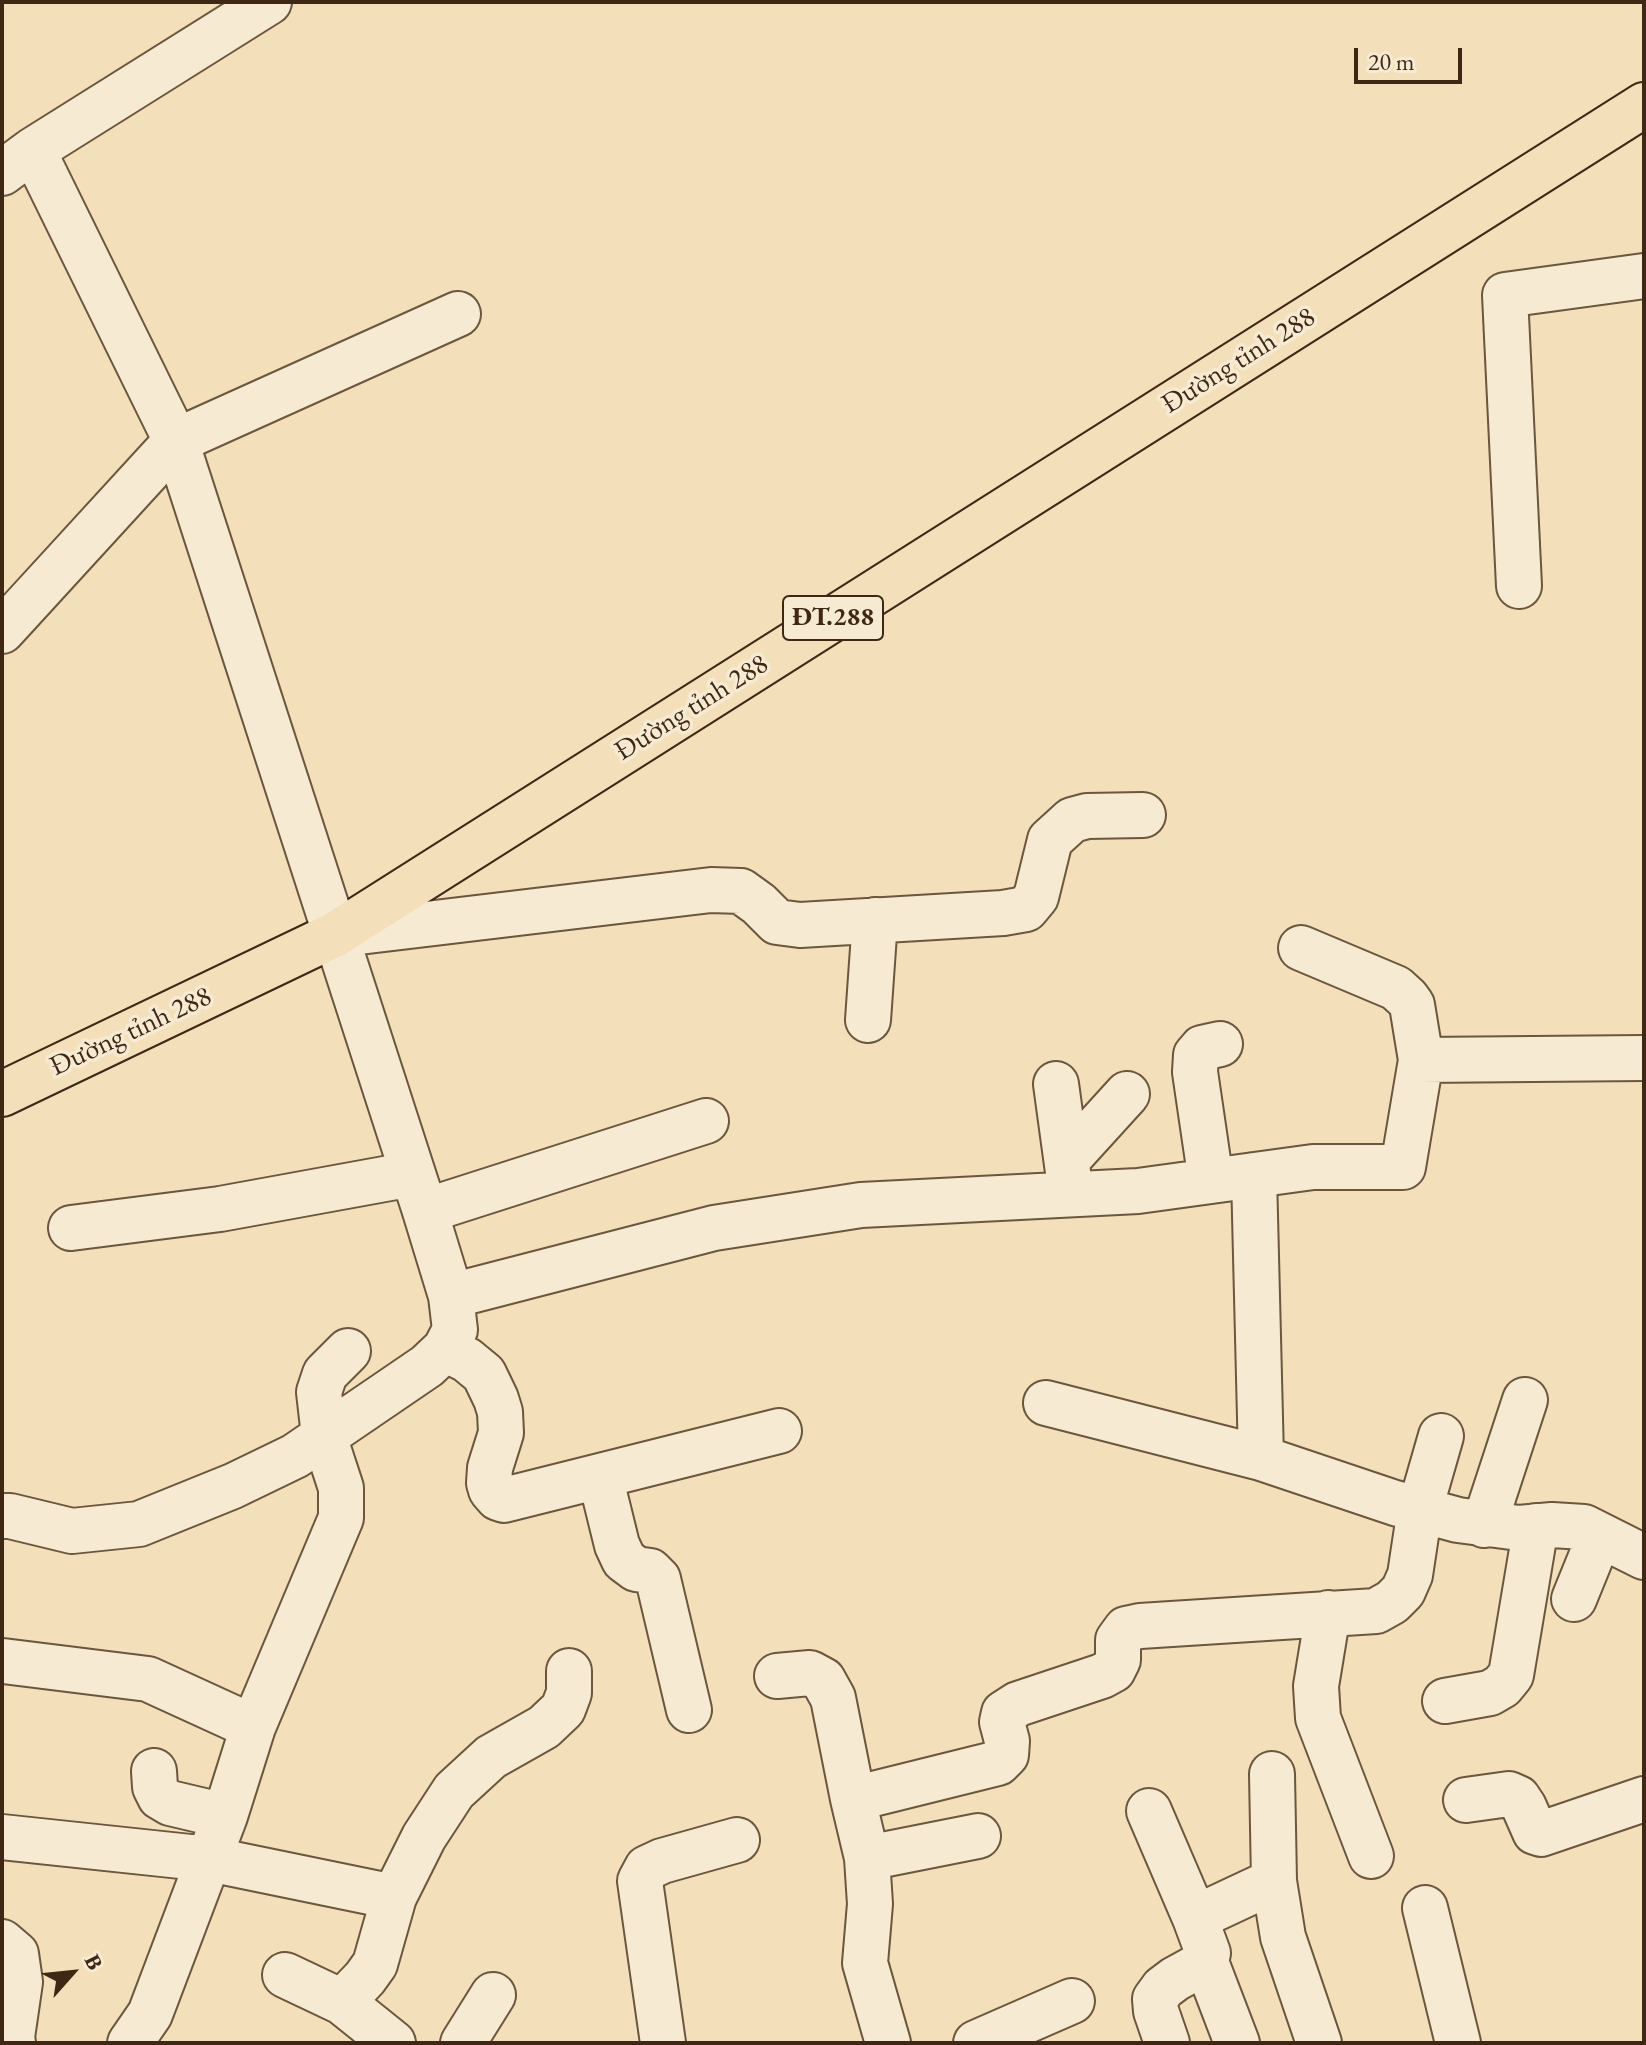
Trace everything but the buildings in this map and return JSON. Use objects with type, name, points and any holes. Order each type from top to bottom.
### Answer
[{"type":"main road","name":"Đường tỉnh 288","points":[[2,1094],[334,935],[1644,105]]},
{"type":"street","points":[[2,1516],[72,1531],[139,1524],[233,1486],[295,1456],[427,1366],[445,1349],[455,1330],[451,1296],[176,441],[17,161],[212,17],[269,2]]},
{"type":"street","points":[[1519,586],[1505,295],[1644,276]]},
{"type":"street","points":[[2,631],[176,441],[458,314]]},
{"type":"street","points":[[334,935],[711,890],[741,891],[777,922],[800,925],[1003,913],[1026,909],[1036,897],[1050,840],[1072,820],[1087,816],[1143,815]]},
{"type":"street","points":[[868,1020],[875,920]]},
{"type":"street","points":[[451,1296],[714,1228],[861,1205],[1069,1177],[1138,1191],[1313,1167],[1403,1167],[1421,1060],[1412,1005],[1396,988],[1301,948]]},
{"type":"street","points":[[1211,1181],[1195,1072],[1196,1055],[1202,1048],[1220,1044]]},
{"type":"street","points":[[1421,1060],[1644,1058]]},
{"type":"street","points":[[1056,1084],[1069,1177]]},
{"type":"street","points":[[1069,1177],[1127,1094]]},
{"type":"street","points":[[71,1228],[220,1209],[418,1192],[706,1121]]},
{"type":"street","points":[[1254,1175],[1261,1458]]},
{"type":"street","points":[[445,1349],[467,1360],[484,1374],[496,1399],[501,1433],[489,1483],[494,1495],[504,1500],[779,1431]]},
{"type":"street","points":[[130,2043],[150,2014],[225,1816],[253,1727],[341,1518],[341,1488],[324,1436],[319,1392],[325,1374],[348,1351]]},
{"type":"street","points":[[1484,1525],[1525,1400]]},
{"type":"street","points":[[1046,1403],[1261,1458],[1395,1503],[1458,1520],[1519,1528],[1584,1527],[1644,1557]]},
{"type":"street","points":[[853,1799],[998,1763],[1006,1755],[1007,1741],[1002,1722],[1004,1713],[1018,1704],[1113,1670],[1118,1660],[1118,1640],[1126,1629],[1376,1611],[1392,1602],[1403,1591],[1410,1575],[1420,1509],[1441,1436]]},
{"type":"street","points":[[600,1476],[617,1545],[624,1560],[636,1569],[650,1571],[658,1579],[689,1710]]},
{"type":"street","points":[[1445,1701],[1490,1693],[1502,1686],[1511,1675],[1536,1526]]},
{"type":"street","points":[[1574,1599],[1600,1535]]},
{"type":"street","points":[[1328,1613],[1316,1686],[1318,1718],[1371,1856]]},
{"type":"street","points":[[3,1661],[148,1679],[253,1727]]},
{"type":"street","points":[[342,2002],[375,1964],[394,1897],[424,1837],[454,1791],[491,1757],[544,1727],[563,1709],[569,1693],[569,1671]]},
{"type":"street","points":[[777,1676],[810,1673],[823,1680],[833,1698],[867,1858],[870,1904],[865,1963],[888,2043]]},
{"type":"street","points":[[154,1771],[155,1787],[160,1797],[170,1803],[225,1816]]},
{"type":"street","points":[[1272,1774],[1274,1881],[1283,1937],[1319,2043]]},
{"type":"street","points":[[1466,1800],[1509,1794],[1518,1798],[1535,1832],[1543,1834],[1644,1799]]},
{"type":"street","points":[[1149,1811],[1206,1945],[1206,1962],[1237,2043]]},
{"type":"street","points":[[867,1858],[978,1836]]},
{"type":"street","points":[[2,1837],[209,1859],[394,1897]]},
{"type":"street","points":[[663,2043],[640,1881],[647,1868],[662,1861],[737,1840]]},
{"type":"street","points":[[1195,1918],[1274,1881]]},
{"type":"street","points":[[1425,1908],[1458,2043]]},
{"type":"street","points":[[2,1942],[16,1954],[20,1982],[13,2043]]},
{"type":"street","points":[[1167,2043],[1155,1999],[1175,1979],[1206,1962]]},
{"type":"street","points":[[285,1975],[342,2002],[393,2043]]},
{"type":"street","points":[[463,2043],[493,1995]]},
{"type":"street","points":[[976,2043],[1072,2001]]}]
